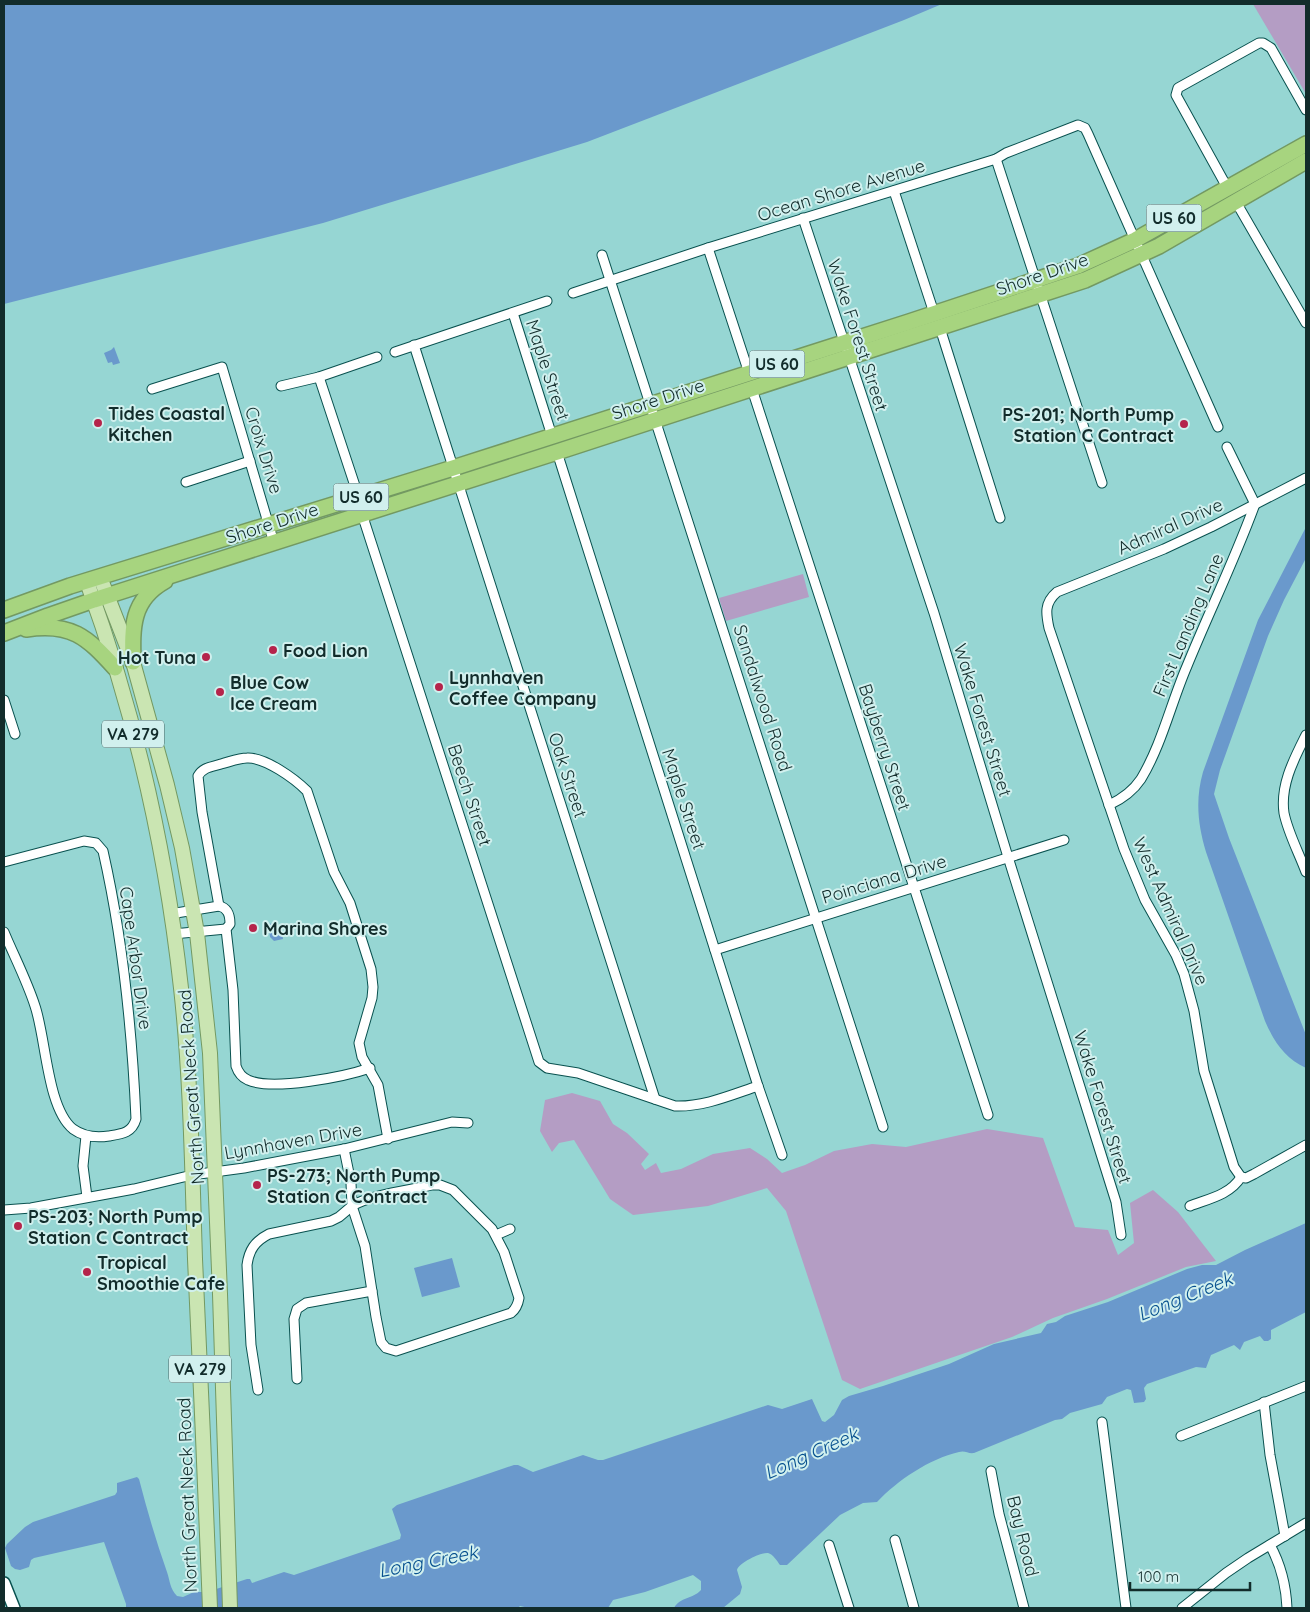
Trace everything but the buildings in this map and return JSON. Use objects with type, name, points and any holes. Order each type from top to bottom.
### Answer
[{"type":"highway","name":"Shore Drive","points":[[4,610],[46,594],[454,468],[1078,266],[1135,240],[1306,144]]},
{"type":"highway","name":"Shore Drive","points":[[6,633],[101,598],[752,389],[1089,278],[1141,255],[1306,162]]},
{"type":"highway","points":[[133,662],[133,625],[141,604],[157,586],[181,572]]},
{"type":"highway","points":[[6,633],[34,627],[58,627],[68,630],[90,641],[115,668]]},
{"type":"main road","name":"North Great Neck Road","points":[[93,579],[133,662],[182,848],[197,933],[210,1053],[216,1171],[230,1608]]},
{"type":"main road","name":"North Great Neck Road","points":[[101,598],[115,668],[150,800],[157,834],[173,934],[184,1024],[210,1608]]},
{"type":"street","points":[[1228,188],[1176,95],[1178,88],[1259,43],[1267,44],[1306,110]]},
{"type":"street","name":"Ocean Shore Avenue","points":[[573,293],[708,248],[996,159],[1006,153],[1078,125],[1085,128],[1088,134],[1135,240]]},
{"type":"street","points":[[996,159],[1102,482]]},
{"type":"street","points":[[894,191],[934,313]]},
{"type":"street","points":[[1236,202],[1306,323]]},
{"type":"street","name":"Wake Forest Street","points":[[803,218],[934,613],[1116,1202],[1120,1235]]},
{"type":"street","points":[[1135,240],[1218,427]]},
{"type":"street","points":[[708,248],[748,374]]},
{"type":"street","points":[[602,255],[611,280]]},
{"type":"street","name":"Sandalwood Road","points":[[611,280],[883,1127]]},
{"type":"street","points":[[395,352],[547,302]]},
{"type":"street","name":"Maple Street","points":[[513,313],[552,436]]},
{"type":"street","points":[[940,328],[1000,518]]},
{"type":"street","name":"Oak Street","points":[[414,345],[655,1099]]},
{"type":"street","points":[[281,386],[319,377],[377,357]]},
{"type":"street","name":"Croix Drive","points":[[152,389],[222,367],[274,543]]},
{"type":"street","points":[[319,377],[359,498]]},
{"type":"street","name":"Bayberry Street","points":[[752,389],[988,1115]]},
{"type":"street","points":[[1227,447],[1255,504]]},
{"type":"street","name":"Maple Street","points":[[557,452],[714,950],[782,1155]]},
{"type":"street","points":[[186,482],[250,461]]},
{"type":"street","name":"Admiral Drive","points":[[1048,602],[1056,592],[1164,549],[1306,478]]},
{"type":"street","name":"First Landing Lane","points":[[1109,805],[1126,796],[1134,788],[1152,759],[1186,667],[1236,554],[1255,504]]},
{"type":"street","name":"Beech Street","points":[[362,514],[539,1062],[543,1066],[578,1073],[655,1099]]},
{"type":"street","name":"West Admiral Drive","points":[[1048,602],[1046,615],[1049,628],[1138,885],[1176,955],[1184,974],[1194,1011],[1207,1081],[1234,1167],[1241,1177]]},
{"type":"street","points":[[4,700],[15,734]]},
{"type":"street","points":[[1306,735],[1288,775],[1283,800],[1287,825],[1306,872]]},
{"type":"street","points":[[219,906],[202,812],[198,776],[204,768],[246,758],[256,759],[283,772],[307,791],[334,872],[353,912],[373,976],[372,998],[359,1043],[362,1057],[370,1068],[378,1086],[388,1139]]},
{"type":"street","name":"Cape Arbor Drive","points":[[4,862],[84,840],[96,842],[103,851],[123,962],[136,1119],[132,1129],[121,1134],[98,1137],[86,1136]]},
{"type":"street","name":"Poinciana Drive","points":[[714,950],[1064,840]]},
{"type":"street","points":[[170,914],[219,906],[224,907],[229,913],[230,924],[226,929],[173,934]]},
{"type":"street","points":[[226,929],[232,990],[236,1066],[241,1076],[250,1081],[299,1082],[327,1079],[370,1068]]},
{"type":"street","points":[[4,932],[35,1005],[52,1084],[62,1115],[73,1129],[86,1136],[83,1166],[87,1197]]},
{"type":"street","points":[[655,1099],[675,1106],[696,1106],[758,1086]]},
{"type":"street","name":"Lynnhaven Drive","points":[[4,1210],[31,1208],[192,1175],[244,1168],[344,1149],[452,1122],[468,1123]]},
{"type":"street","points":[[1190,1206],[1225,1193],[1241,1177],[1246,1178],[1306,1145]]},
{"type":"street","points":[[258,1390],[251,1345],[247,1265],[251,1250],[256,1242],[269,1234],[331,1221],[339,1217],[352,1206],[359,1202],[432,1185],[440,1185],[454,1190],[496,1235],[504,1252],[519,1298],[516,1308],[511,1313],[423,1342],[396,1350],[386,1348],[382,1342],[365,1246],[352,1206],[351,1183],[344,1149]]},
{"type":"street","points":[[496,1235],[510,1228]]},
{"type":"street","points":[[297,1379],[294,1319],[297,1309],[306,1303],[372,1291]]},
{"type":"street","points":[[1181,1436],[1306,1386]]},
{"type":"street","points":[[1264,1402],[1272,1464],[1285,1536]]},
{"type":"street","points":[[1102,1422],[1126,1608]]},
{"type":"street","name":"Bay Road","points":[[991,1471],[999,1514],[1024,1608]]},
{"type":"street","points":[[1182,1608],[1226,1573],[1306,1523]]},
{"type":"street","points":[[895,1540],[914,1608]]},
{"type":"street","points":[[828,1545],[849,1608]]},
{"type":"street","points":[[1270,1545],[1281,1569],[1287,1608]]},
{"type":"street","points":[[4,1583],[14,1608]]},
{"type":"shaded area","points":[[1253,4],[1306,4],[1306,94]]},
{"type":"shaded area","points":[[803,574],[809,597],[726,621],[719,598]]},
{"type":"shaded area","points":[[572,1093],[600,1101],[613,1124],[627,1133],[649,1154],[641,1164],[645,1170],[656,1163],[661,1173],[681,1169],[713,1154],[750,1148],[767,1159],[782,1173],[805,1165],[834,1151],[872,1144],[906,1147],[987,1129],[1043,1138],[1075,1227],[1108,1230],[1118,1255],[1134,1243],[1130,1203],[1153,1190],[1178,1212],[1216,1261],[1186,1267],[1107,1299],[1053,1318],[1012,1337],[860,1389],[842,1380],[786,1211],[767,1188],[708,1206],[633,1215],[610,1199],[574,1140],[559,1143],[552,1152],[540,1131],[545,1100]]},
{"type":"water","points":[[4,4],[942,4],[587,142],[323,223],[4,304]]},
{"type":"water","points":[[114,347],[120,363],[113,365],[112,362],[108,363],[104,353]]},
{"type":"water","points":[[1306,527],[1306,558],[1268,636],[1220,770],[1214,794],[1229,838],[1306,1035],[1306,1068],[1281,1049],[1265,1021],[1206,852],[1199,822],[1198,802],[1203,772],[1258,620]]},
{"type":"water","points":[[275,923],[276,929],[282,933],[283,939],[274,941],[270,937],[268,924]]},
{"type":"water","name":"Long Creek","points":[[1306,1223],[1306,1312],[1271,1330],[1271,1339],[1268,1341],[1264,1341],[1260,1336],[1244,1342],[1240,1350],[1234,1345],[1211,1355],[1206,1368],[1196,1367],[1147,1384],[1144,1388],[1146,1399],[1144,1402],[1134,1403],[1131,1390],[1127,1389],[1107,1397],[1102,1404],[1070,1413],[1062,1419],[1055,1420],[974,1453],[963,1451],[925,1465],[904,1478],[877,1502],[863,1503],[840,1515],[787,1565],[780,1565],[768,1553],[760,1554],[746,1561],[737,1570],[742,1587],[740,1594],[723,1608],[674,1608],[680,1602],[701,1590],[701,1581],[693,1575],[645,1592],[613,1600],[608,1608],[529,1608],[520,1606],[518,1608],[126,1608],[104,1542],[34,1558],[31,1560],[29,1567],[20,1570],[11,1566],[5,1548],[25,1527],[33,1522],[115,1495],[117,1483],[137,1477],[170,1585],[177,1596],[183,1597],[194,1592],[207,1592],[247,1579],[250,1579],[252,1583],[284,1572],[294,1575],[400,1539],[401,1535],[392,1509],[397,1505],[514,1465],[533,1472],[583,1455],[603,1460],[768,1405],[782,1409],[812,1399],[822,1421],[825,1422],[834,1415],[842,1400],[849,1396],[949,1364],[994,1344],[1041,1333],[1047,1324],[1056,1322],[1065,1316],[1108,1302],[1187,1269],[1202,1265],[1216,1265]]},
{"type":"water","points":[[452,1258],[460,1287],[422,1297],[414,1268]]},
{"type":"place","name":"Tides Coastal Kitchen","points":[[98,423]]},
{"type":"place","name":"PS-201; North Pump Station C Contract","points":[[1184,424]]},
{"type":"place","name":"Food Lion","points":[[273,650]]},
{"type":"place","name":"Hot Tuna","points":[[206,657]]},
{"type":"place","name":"Lynnhaven Coffee Company","points":[[439,687]]},
{"type":"place","name":"Blue Cow Ice Cream","points":[[220,692]]},
{"type":"place","name":"Marina Shores","points":[[253,928]]},
{"type":"place","name":"PS-273; North Pump Station C Contract","points":[[257,1185]]},
{"type":"place","name":"PS-203; North Pump Station C Contract","points":[[18,1226]]},
{"type":"place","name":"Tropical Smoothie Cafe","points":[[87,1272]]}]
